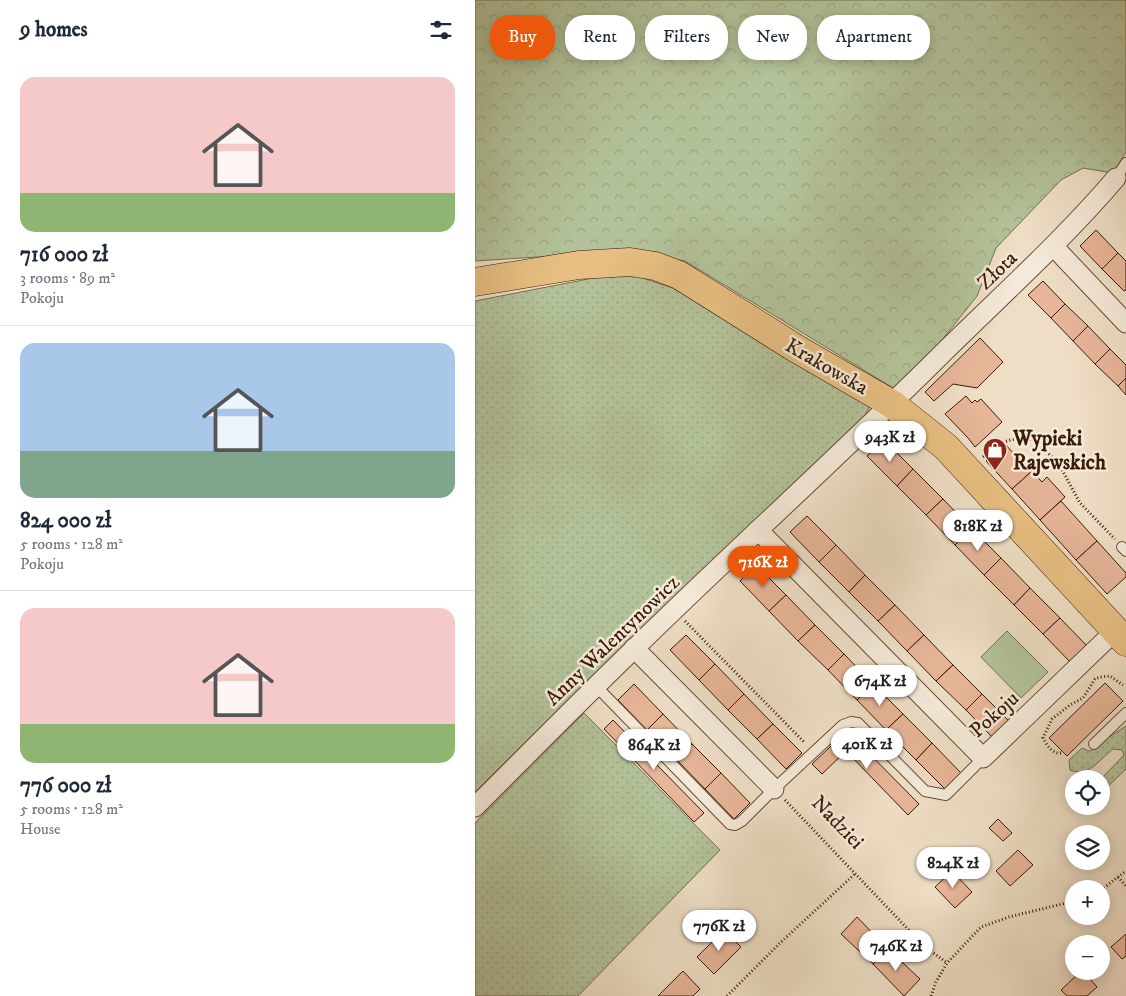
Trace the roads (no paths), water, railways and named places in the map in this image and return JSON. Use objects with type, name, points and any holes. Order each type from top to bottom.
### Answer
[{"type":"main road","name":"Krakowska","points":[[475,282],[579,265],[630,262],[655,266],[679,275],[797,349],[892,404],[946,447],[1121,637]]},
{"type":"street","name":"Złota","points":[[892,404],[1054,247],[1097,202],[1121,171]]},
{"type":"street","points":[[1054,247],[1126,323]]},
{"type":"street","name":"Anny Walentynowicz","points":[[475,807],[634,648],[892,404]]},
{"type":"street","name":"Pokoju","points":[[758,530],[983,758],[1121,637]]},
{"type":"street","points":[[634,648],[774,789]]},
{"type":"lane","points":[[596,686],[731,824],[735,825],[742,821],[843,725],[851,722],[858,723],[925,790],[946,795],[983,758]]},
{"type":"lane","points":[[1094,744],[1126,713]]},
{"type":"place","name":"Wypieki Rajewskich","points":[[995,471]]}]
